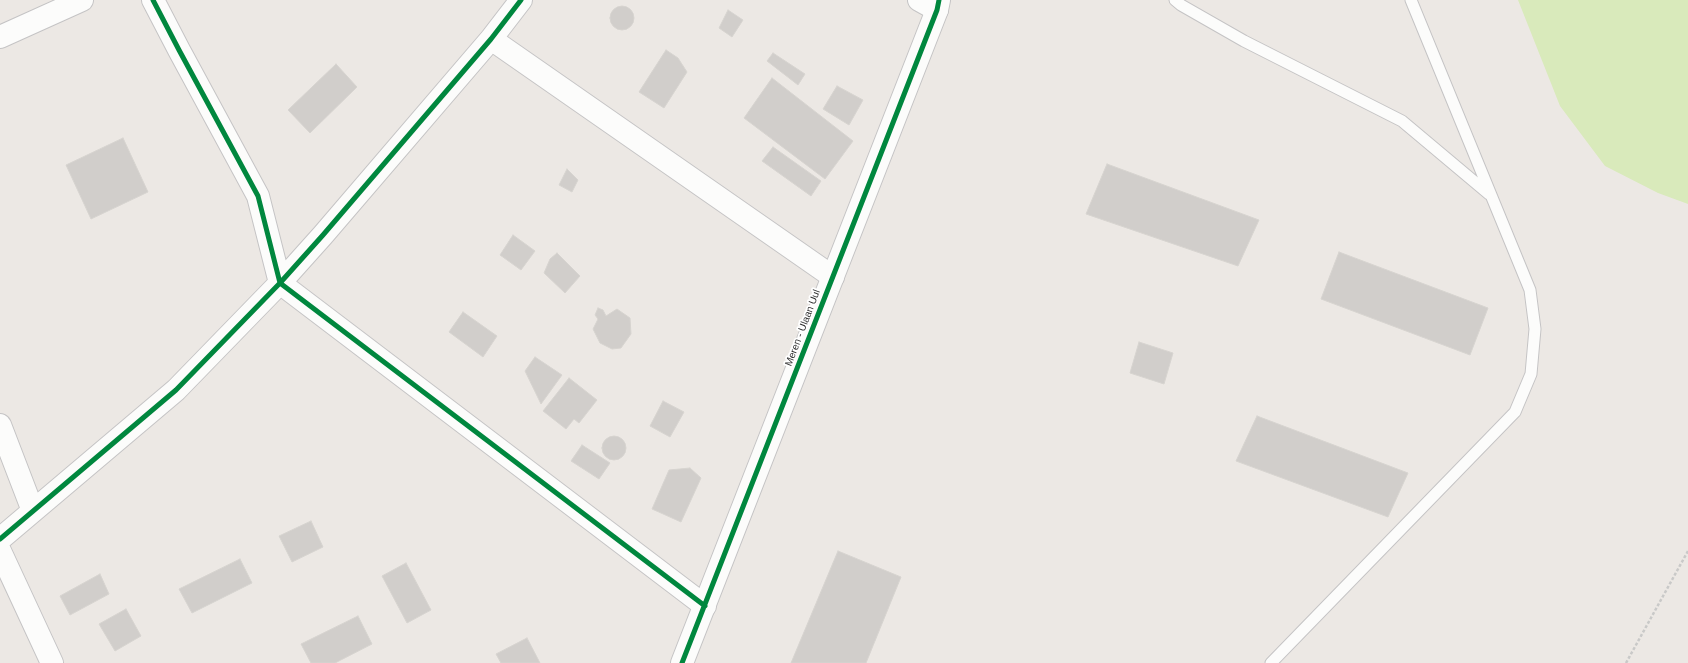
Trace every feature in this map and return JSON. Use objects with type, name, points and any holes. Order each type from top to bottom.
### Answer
[{"type":"street","points":[[0,37],[82,0]]},
{"type":"street","points":[[153,0],[258,196],[280,283],[705,606]]},
{"type":"street","points":[[0,538],[176,390],[280,283],[323,236],[491,39],[521,0]]},
{"type":"street","name":"Meren - Ulaan Uul","points":[[682,663],[833,277],[932,3]]},
{"type":"street","points":[[491,39],[833,277]]},
{"type":"street","points":[[0,425],[33,511]]},
{"type":"street","points":[[0,551],[52,663]]},
{"type":"lane","points":[[1175,0],[1181,5],[1244,41],[1402,121],[1491,196]]},
{"type":"lane","points":[[1271,663],[1515,412],[1531,374],[1536,329],[1530,290],[1411,0]]},
{"type":"path","points":[[1626,663],[1688,551]]},
{"type":"green space","points":[[1518,0],[1688,0],[1688,204],[1658,193],[1605,166],[1560,106]]},
{"type":"building","points":[[622,6],[631,9],[634,18],[631,27],[622,30],[613,27],[610,18],[613,9]]},
{"type":"building","points":[[728,10],[743,20],[732,37],[719,28]]},
{"type":"building","points":[[666,50],[678,58],[687,72],[664,108],[639,92]]},
{"type":"building","points":[[773,53],[805,74],[798,85],[767,61]]},
{"type":"building","points":[[336,64],[357,87],[310,133],[288,110]]},
{"type":"building","points":[[772,78],[853,141],[825,179],[744,118]]},
{"type":"building","points":[[837,86],[863,100],[849,125],[823,109]]},
{"type":"building","points":[[123,138],[148,192],[91,219],[66,165]]},
{"type":"building","points":[[773,147],[821,181],[811,196],[762,161]]},
{"type":"building","points":[[1107,164],[1259,220],[1238,266],[1086,214]]},
{"type":"building","points":[[567,169],[578,180],[572,192],[559,185]]},
{"type":"building","points":[[513,235],[535,251],[521,270],[500,255]]},
{"type":"building","points":[[1339,252],[1488,308],[1470,355],[1321,299]]},
{"type":"building","points":[[557,253],[580,276],[565,293],[544,273],[550,259]]},
{"type":"building","points":[[598,308],[603,310],[606,316],[617,309],[630,318],[631,334],[621,348],[612,349],[600,343],[593,329],[598,319],[595,315]]},
{"type":"building","points":[[463,312],[497,336],[483,357],[449,332]]},
{"type":"building","points":[[1139,342],[1173,353],[1164,384],[1130,373]]},
{"type":"building","points":[[535,357],[562,375],[541,404],[525,371]]},
{"type":"building","points":[[569,378],[597,400],[579,423],[574,419],[566,429],[543,411]]},
{"type":"building","points":[[663,401],[684,412],[670,437],[650,426]]},
{"type":"building","points":[[1257,416],[1408,473],[1388,517],[1236,461]]},
{"type":"building","points":[[614,436],[623,439],[626,448],[623,457],[614,460],[605,457],[602,448],[605,439]]},
{"type":"building","points":[[582,445],[610,463],[599,479],[571,461]]},
{"type":"building","points":[[690,468],[701,478],[681,522],[652,509],[669,470]]},
{"type":"building","points":[[311,521],[323,547],[292,562],[279,536]]},
{"type":"building","points":[[838,551],[901,577],[866,663],[791,663]]},
{"type":"building","points":[[240,559],[252,583],[192,613],[179,589]]},
{"type":"building","points":[[406,563],[431,610],[407,623],[382,576]]},
{"type":"building","points":[[100,574],[109,594],[70,615],[60,596]]},
{"type":"building","points":[[126,609],[141,636],[115,651],[99,624]]},
{"type":"building","points":[[358,616],[372,644],[335,663],[311,663],[301,644]]},
{"type":"building","points":[[527,638],[540,663],[501,663],[496,654]]},
{"type":"cycle path","points":[[153,0],[258,196],[280,283],[705,606]]},
{"type":"cycle path","points":[[0,539],[176,390],[280,283],[491,39],[521,0]]},
{"type":"cycle path","points":[[682,663],[937,10],[939,0]]}]
